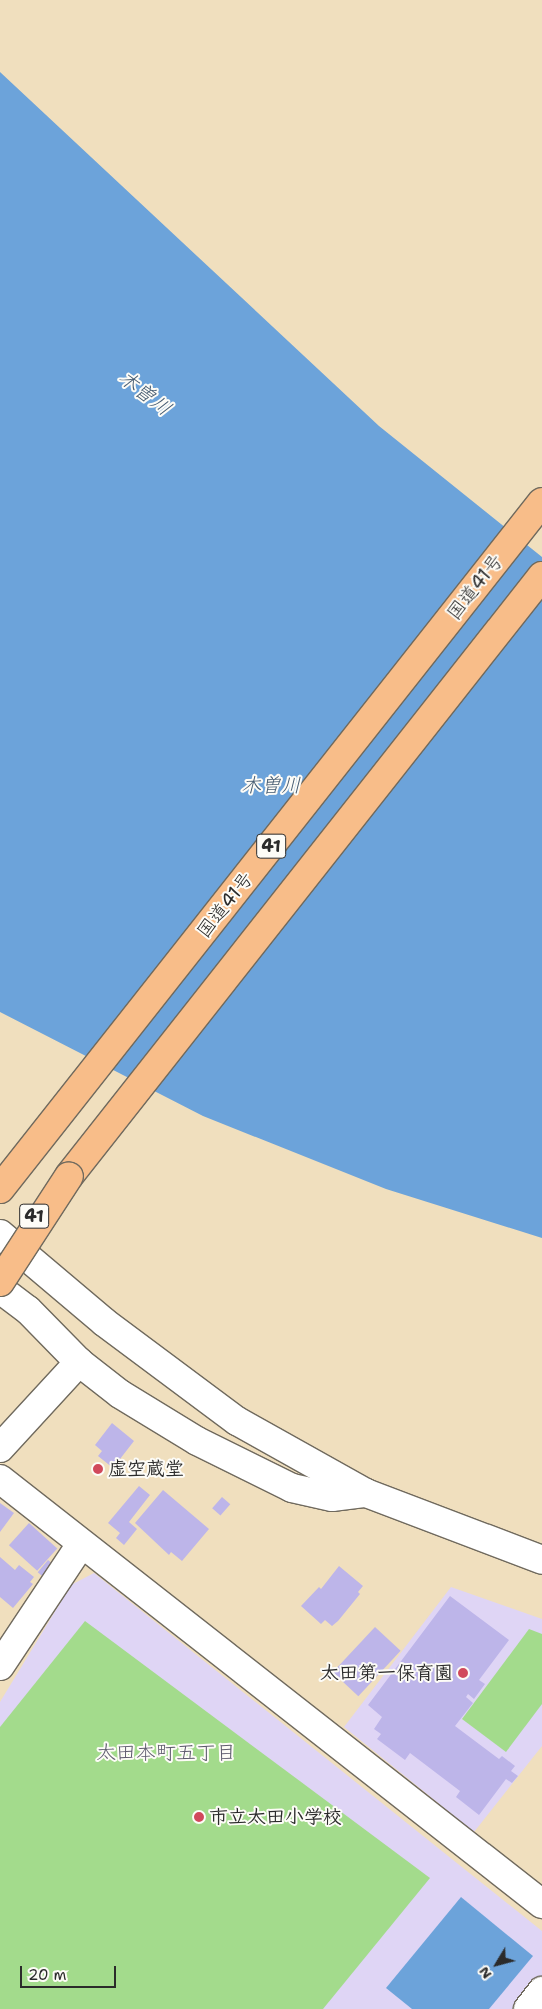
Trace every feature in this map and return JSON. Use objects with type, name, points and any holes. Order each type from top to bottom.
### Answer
[{"type":"highway","name":"国道41号","points":[[0,1189],[542,502]]},
{"type":"highway","name":"41","points":[[0,1256],[69,1176],[542,576]]},
{"type":"highway","points":[[0,1282],[69,1176]]},
{"type":"street","points":[[0,1234],[104,1322],[237,1421],[366,1494],[542,1560]]},
{"type":"street","points":[[0,1289],[28,1310],[79,1362],[120,1394],[198,1441],[292,1488],[332,1497],[366,1494]]},
{"type":"street","points":[[0,1448],[79,1362]]},
{"type":"street","points":[[0,1479],[542,1904]]},
{"type":"street","points":[[0,1666],[81,1544]]},
{"type":"street","points":[[528,2009],[542,1991]]},
{"type":"shaded area","name":"市立太田小学校","points":[[94,1573],[542,1931],[542,1981],[519,2009],[0,2009],[0,1702],[71,1585]]},
{"type":"shaded area","name":"太田第一保育園","points":[[451,1587],[542,1619],[542,1746],[474,1832],[344,1727]]},
{"type":"green space","name":"市立太田小学校","points":[[85,1621],[430,1878],[323,2009],[0,2009],[0,1727]]},
{"type":"green space","points":[[529,1629],[542,1634],[542,1704],[506,1752],[462,1719]]},
{"type":"water","name":"木曽川","points":[[0,72],[379,426],[542,557],[542,1238],[386,1189],[203,1116],[0,1012]]},
{"type":"water","points":[[461,1897],[533,1956],[489,2009],[412,2009],[386,1988]]},
{"type":"building","points":[[112,1423],[134,1441],[113,1468],[98,1456],[102,1451],[95,1445]]},
{"type":"building","points":[[139,1486],[150,1495],[129,1522],[137,1529],[124,1545],[116,1538],[120,1533],[108,1523]]},
{"type":"building","points":[[163,1490],[209,1529],[182,1561],[171,1552],[169,1555],[135,1523]]},
{"type":"building","points":[[222,1497],[230,1504],[220,1516],[212,1508]]},
{"type":"building","points":[[0,1503],[14,1513],[0,1532]]},
{"type":"building","points":[[29,1523],[57,1548],[37,1571],[9,1545]]},
{"type":"building","points":[[0,1557],[15,1570],[19,1565],[34,1577],[30,1582],[33,1584],[13,1608],[0,1597]]},
{"type":"building","points":[[48,1560],[54,1565],[44,1577],[38,1572]]},
{"type":"building","points":[[339,1566],[363,1586],[358,1592],[360,1594],[338,1621],[332,1626],[325,1620],[321,1624],[301,1606],[319,1587],[321,1589]]},
{"type":"building","points":[[450,1596],[509,1640],[479,1680],[485,1684],[474,1699],[468,1694],[466,1697],[473,1703],[455,1726],[499,1759],[502,1756],[515,1766],[511,1771],[518,1776],[512,1783],[506,1779],[479,1815],[456,1797],[460,1791],[410,1753],[405,1760],[377,1739],[381,1734],[374,1729],[382,1717],[368,1705]]},
{"type":"building","points":[[375,1627],[401,1651],[358,1696],[333,1672]]},
{"type":"place","name":"虚空蔵堂","points":[[98,1469]]},
{"type":"place","name":"太田第一保育園","points":[[463,1673]]},
{"type":"place","name":"市立太田小学校","points":[[199,1817]]},
{"type":"district","name":"太田本町五丁目","points":[[166,1752]]}]
